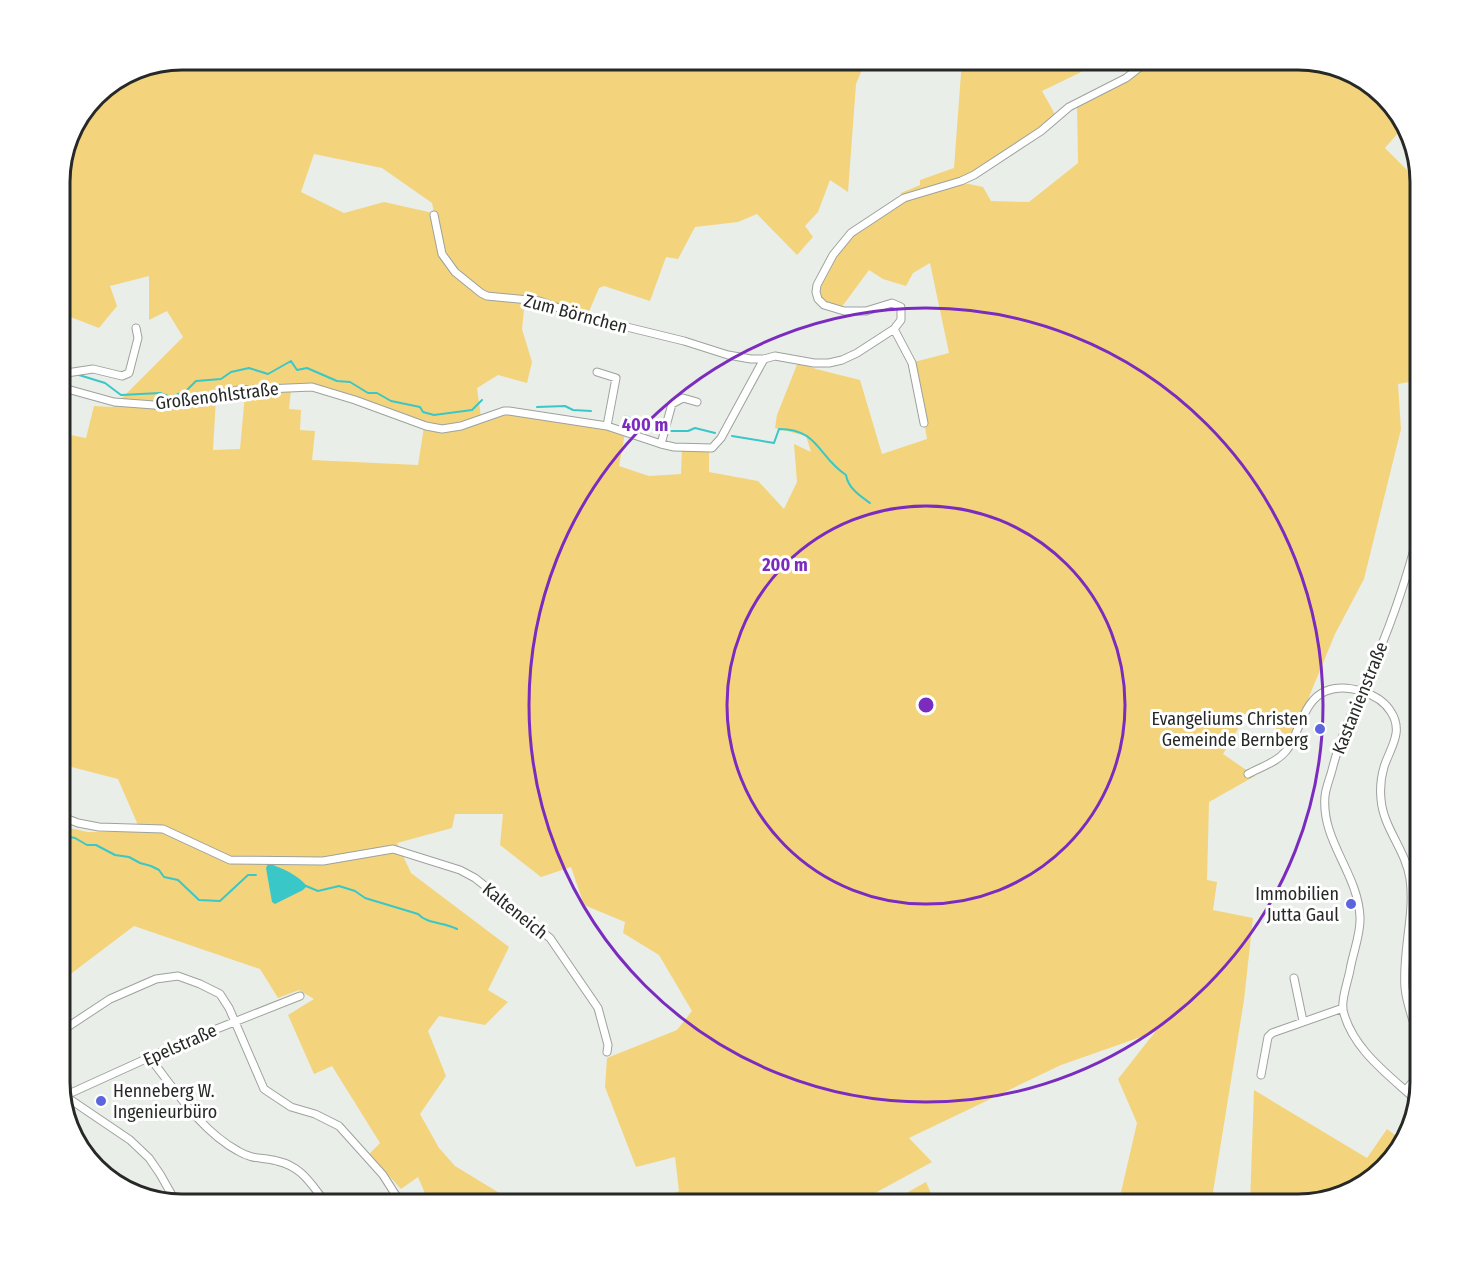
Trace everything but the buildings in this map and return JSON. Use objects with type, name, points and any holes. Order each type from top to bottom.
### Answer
[{"type":"street","points":[[924,423],[912,363],[894,329],[901,320],[903,313],[901,307],[892,303],[856,312],[833,309],[818,299],[817,285],[834,255],[851,233],[904,198],[974,175],[1041,131],[1070,107],[1126,78],[1136,70]]},
{"type":"street","name":"Zum Börnchen","points":[[434,215],[442,254],[455,272],[487,296],[539,301],[582,316],[684,341],[728,356],[764,359],[775,356],[814,363],[829,363],[857,354],[894,329]]},
{"type":"street","points":[[71,372],[93,369],[122,376],[129,372],[138,338],[136,328]]},
{"type":"street","points":[[597,372],[616,378],[607,426],[674,447],[712,448],[721,438],[764,359]]},
{"type":"street","name":"Großenohlstraße","points":[[71,390],[114,402],[167,406],[239,390],[312,387],[426,426],[442,429],[461,426],[504,411],[607,426]]},
{"type":"street","points":[[661,444],[672,404],[683,398],[697,402]]},
{"type":"street","name":"Kastanienstraße","points":[[1343,1008],[1353,954],[1361,926],[1360,909],[1356,890],[1334,847],[1326,819],[1325,796],[1340,740],[1378,653],[1410,561]]},
{"type":"street","points":[[1248,774],[1279,759],[1286,751],[1315,698],[1326,691],[1338,689],[1362,692],[1383,702],[1392,712],[1396,726],[1396,741],[1384,767],[1381,797],[1383,815],[1405,861],[1410,885]]},
{"type":"street","name":"Kalteneich","points":[[71,820],[99,827],[163,829],[230,860],[323,861],[393,849],[460,870],[476,878],[550,938],[598,1008],[608,1045],[607,1052]]},
{"type":"street","points":[[1410,903],[1405,988],[1410,1016]]},
{"type":"street","points":[[71,1025],[110,999],[156,980],[178,976],[220,994],[229,1008],[264,1089],[291,1107],[315,1114],[339,1126],[383,1175],[396,1195]]},
{"type":"street","points":[[1294,978],[1303,1021]]},
{"type":"street","name":"Epelstraße","points":[[71,1094],[234,1021],[300,996]]},
{"type":"street","points":[[1261,1075],[1268,1037],[1272,1033],[1343,1008],[1354,1036],[1364,1050],[1409,1093]]},
{"type":"street","points":[[150,1058],[176,1091],[219,1138],[238,1152],[258,1159],[277,1161],[294,1168],[310,1180],[321,1195]]},
{"type":"street","points":[[1406,1090],[1410,1085]]},
{"type":"street","points":[[72,1102],[130,1140],[149,1158],[171,1194]]},
{"type":"shaded area","points":[[862,70],[856,84],[848,192],[830,180],[818,212],[805,226],[813,237],[797,255],[757,214],[738,222],[695,227],[678,259],[666,257],[650,301],[604,286],[599,288],[587,316],[555,305],[525,301],[522,329],[532,362],[527,383],[498,375],[477,388],[481,417],[504,412],[607,426],[625,433],[619,466],[649,476],[681,474],[682,448],[709,449],[709,472],[758,481],[784,509],[797,482],[794,444],[811,452],[806,436],[775,428],[777,415],[798,362],[860,380],[882,454],[927,439],[914,362],[949,353],[930,263],[913,273],[906,286],[883,279],[869,270],[841,308],[825,303],[820,297],[820,288],[838,252],[852,235],[904,201],[957,184],[983,187],[991,201],[1029,202],[1078,163],[1077,105],[1134,70],[1312,71],[1333,76],[1366,94],[1377,103],[1398,133],[1385,148],[1409,172],[1410,382],[1398,384],[1401,429],[1364,579],[1335,634],[1292,738],[1248,712],[1223,754],[1255,776],[1209,802],[1207,880],[1217,882],[1213,910],[1253,918],[1244,1000],[1213,1192],[1222,1195],[1120,1195],[1137,1123],[1118,1079],[1155,1032],[1061,1065],[909,1138],[932,1162],[871,1195],[670,1195],[679,1191],[675,1157],[636,1167],[605,1087],[607,1058],[677,1030],[692,1011],[659,955],[623,933],[625,922],[584,905],[571,867],[541,877],[500,845],[503,814],[455,814],[452,828],[397,843],[411,873],[509,947],[488,990],[508,1002],[485,1025],[439,1016],[428,1031],[446,1076],[420,1114],[439,1148],[455,1166],[503,1195],[426,1195],[418,1177],[401,1189],[369,1154],[380,1143],[332,1066],[314,1074],[288,1015],[314,999],[299,990],[278,998],[260,969],[134,926],[71,974],[71,828],[88,832],[141,832],[118,779],[71,767],[71,435],[86,438],[94,406],[113,407],[183,337],[167,311],[149,320],[149,276],[110,286],[117,306],[99,328],[71,317],[71,168],[74,154],[89,120],[103,103],[120,89],[154,74],[176,71]],"holes":[[[314,154],[382,168],[432,203],[441,244],[455,268],[487,295],[517,299],[486,297],[453,269],[439,244],[433,213],[384,202],[344,213],[301,192]],[[312,389],[360,402],[424,427],[418,465],[312,460],[315,431],[300,430],[301,410],[289,409],[291,390]],[[238,393],[245,394],[240,449],[213,450],[216,398]]]},
{"type":"shaded area","points":[[961,70],[1085,70],[1042,91],[1056,116],[1040,130],[974,173],[902,197],[901,193],[920,185],[920,180],[954,168]]},
{"type":"shaded area","points":[[1254,1090],[1367,1158],[1387,1129],[1395,1135],[1386,1151],[1377,1162],[1347,1183],[1312,1194],[1250,1195]]},
{"type":"shaded area","points":[[926,1182],[932,1195],[903,1195]]},
{"type":"water","points":[[268,864],[289,872],[307,886],[275,904],[272,902],[266,868]]},
{"type":"waterway","points":[[79,375],[105,383],[121,395],[160,393],[171,397],[186,391],[196,381],[221,379],[231,372],[249,368],[268,374],[291,361],[297,370],[307,368],[337,381],[350,382],[368,393],[377,393],[391,401],[420,407],[423,412],[434,415],[472,410],[482,400]]},
{"type":"waterway","points":[[537,407],[565,406],[573,410],[591,411]]},
{"type":"waterway","points":[[625,416],[655,430]]},
{"type":"waterway","points":[[671,431],[688,431],[695,428],[715,433]]},
{"type":"waterway","points":[[732,436],[774,443],[779,429],[802,434],[817,445],[846,475],[855,491],[870,503]]},
{"type":"waterway","points":[[71,837],[87,845],[96,845],[115,855],[129,857],[151,866],[159,870],[164,877],[178,880],[199,900],[220,901],[248,875],[256,875]]},
{"type":"waterway","points":[[306,886],[318,891],[339,886],[355,891],[365,898],[457,929]]},
{"type":"place","name":"Evangeliums Christen Gemeinde Bernberg","points":[[1320,729]]},
{"type":"place","name":"Immobilien Jutta Gaul","points":[[1351,904]]},
{"type":"place","name":"Henneberg W. Ingenieurbüro","points":[[101,1101]]}]
